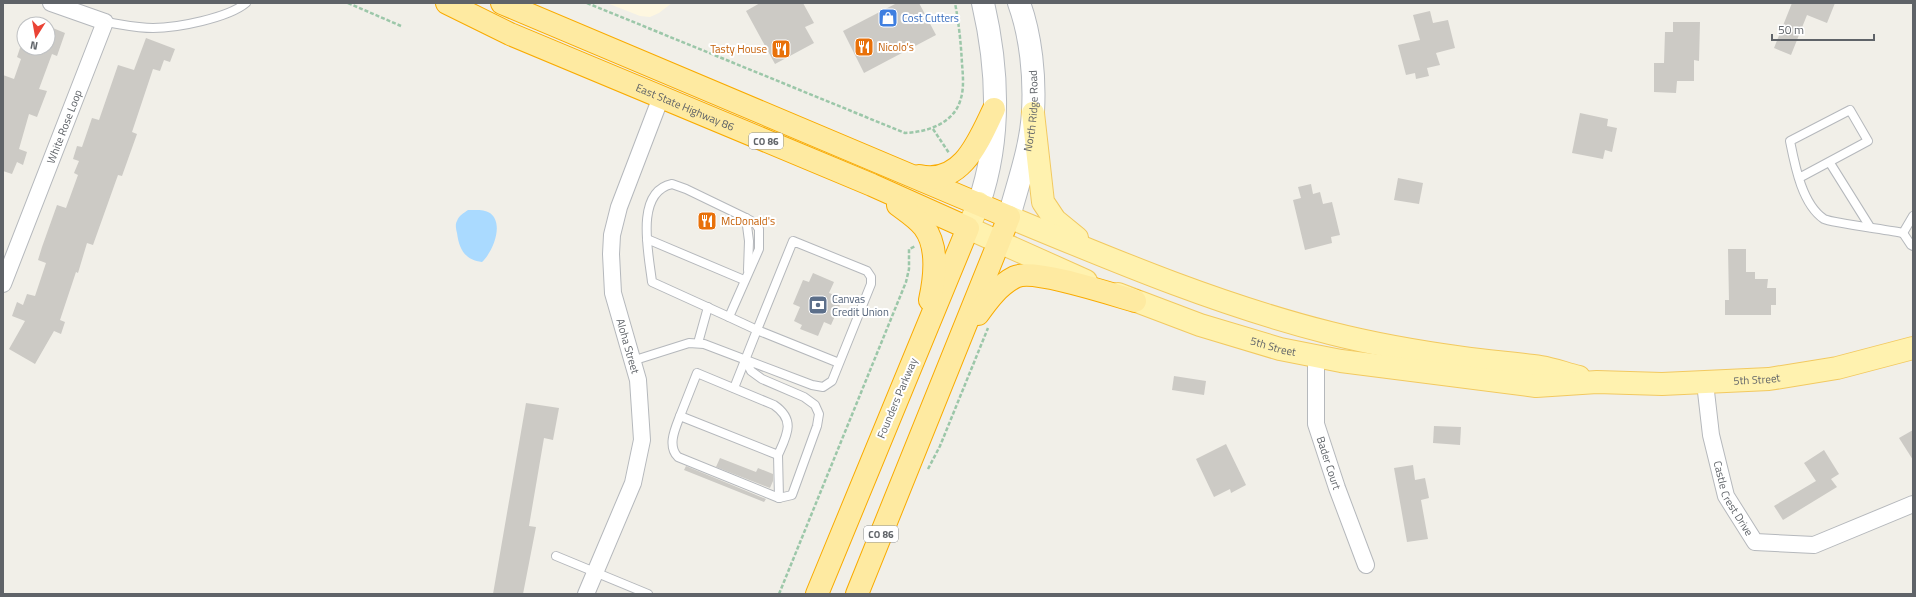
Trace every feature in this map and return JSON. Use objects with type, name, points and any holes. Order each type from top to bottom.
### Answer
[{"type":"highway","name":"East State Highway 86","points":[[447,3],[510,34],[872,185],[968,228]]},
{"type":"highway","name":"CO 86","points":[[502,3],[886,166],[979,203]]},
{"type":"highway","points":[[886,166],[923,176],[934,177],[951,173],[962,165],[967,159],[994,109]]},
{"type":"highway","name":"CO 86","points":[[872,185],[924,226],[930,240],[934,268],[933,285],[915,355]]},
{"type":"highway","name":"5th Street","points":[[979,203],[1009,217]]},
{"type":"highway","name":"CO 86","points":[[857,594],[1009,217]]},
{"type":"highway","name":"Founders Parkway","points":[[817,594],[968,228]]},
{"type":"highway","points":[[961,338],[997,290],[1016,276],[1052,278],[1136,301]]},
{"type":"main road","points":[[979,203],[989,162],[995,82],[992,42],[983,3]]},
{"type":"main road","name":"North Ridge Road","points":[[1009,217],[1025,159],[1033,113],[1030,44],[1019,3]]},
{"type":"main road","points":[[1033,113],[1043,202],[1055,220],[1095,253]]},
{"type":"main road","name":"Founders Parkway","points":[[968,228],[979,203]]},
{"type":"main road","name":"5th Street","points":[[1009,217],[1095,253],[1218,301],[1272,318],[1396,346],[1462,358],[1542,368],[1597,382]]},
{"type":"main road","name":"5th Street","points":[[968,228],[1136,301],[1235,336],[1280,349],[1316,356],[1480,380],[1536,386],[1597,382],[1662,384],[1705,383],[1794,376],[1873,360],[1913,348]]},
{"type":"main road","points":[[1104,288],[1276,334],[1301,334],[1311,328]]},
{"type":"main road","points":[[1316,356],[1319,351],[1332,348],[1433,364],[1457,366],[1503,363]]},
{"type":"street","points":[[52,3],[104,22]]},
{"type":"street","name":"White Rose Loop","points":[[3,284],[104,22]]},
{"type":"street","name":"Aloha Street","points":[[586,594],[633,483],[642,440],[638,380],[613,293],[611,254],[612,235],[619,206],[661,97]]},
{"type":"street","name":"Bader Court","points":[[1316,356],[1316,424],[1337,488],[1366,565]]},
{"type":"street","name":"Castle Crest Drive","points":[[1705,383],[1711,435],[1726,496],[1755,542],[1814,545],[1913,504]]},
{"type":"lane","points":[[104,22],[153,28],[191,23],[238,10],[246,3]]},
{"type":"lane","points":[[1799,178],[1830,163],[1868,141],[1850,110],[1790,142],[1799,178],[1812,207],[1825,219],[1903,233],[1911,246],[1913,246]]},
{"type":"lane","points":[[1830,163],[1870,227]]},
{"type":"lane","points":[[729,317],[748,271],[756,258],[760,240],[759,229],[755,223],[746,218],[686,189],[672,184],[663,186],[653,198],[646,222],[652,282],[757,330],[839,363]]},
{"type":"lane","points":[[1903,233],[1913,216]]},
{"type":"lane","points":[[647,239],[744,280]]},
{"type":"lane","points":[[632,362],[689,343],[704,344],[745,359],[812,385],[823,386],[832,380],[871,284],[871,277],[867,271],[793,241],[745,359],[734,388]]},
{"type":"lane","points":[[698,344],[708,307]]},
{"type":"lane","points":[[745,359],[751,371],[762,379],[804,397],[815,405],[819,414],[817,426],[801,468],[796,488],[792,494],[779,498],[678,457],[672,446],[680,416],[697,373],[774,405],[786,416],[788,423],[788,431],[778,455],[779,498]]},
{"type":"lane","points":[[680,416],[778,455]]},
{"type":"lane","points":[[556,556],[648,594]]},
{"type":"path","points":[[348,3],[400,26]]},
{"type":"path","points":[[587,3],[905,133],[938,126],[953,114],[962,98],[963,84],[961,37],[956,3]]},
{"type":"path","points":[[779,594],[906,282],[909,269],[909,250],[930,240]]},
{"type":"path","points":[[926,473],[940,446],[990,322]]},
{"type":"shaded area","points":[[607,3],[672,3],[659,13],[650,17],[640,16]]},
{"type":"water","points":[[468,210],[479,210],[490,213],[496,224],[497,231],[493,245],[490,252],[482,262],[471,259],[467,256],[459,244],[456,224],[460,216]]},
{"type":"building","points":[[760,3],[803,3],[814,23],[805,27],[814,43],[775,64],[746,11]]},
{"type":"building","points":[[897,3],[919,3],[936,35],[864,73],[843,31]]},
{"type":"building","points":[[1792,3],[1835,3],[1827,23],[1807,15],[1791,55],[1774,48]]},
{"type":"building","points":[[1430,11],[1433,23],[1448,20],[1455,48],[1436,53],[1440,65],[1427,68],[1429,76],[1416,79],[1415,73],[1406,75],[1398,45],[1420,40],[1413,15]]},
{"type":"building","points":[[1673,22],[1700,22],[1699,61],[1694,60],[1694,81],[1677,81],[1676,93],[1654,92],[1654,63],[1664,63],[1665,32],[1673,32]]},
{"type":"building","points":[[56,29],[65,33],[56,56]]},
{"type":"building","points":[[146,38],[175,49],[170,62],[164,60],[160,71],[153,69],[132,132],[137,134],[122,176],[118,175],[93,245],[87,243],[78,273],[76,272],[60,320],[65,322],[61,334],[54,331],[35,364],[9,349],[25,321],[12,316],[17,302],[23,305],[27,294],[35,296],[46,263],[38,260],[42,247],[57,205],[66,208],[78,175],[74,173],[79,161],[73,159],[77,146],[82,147],[92,118],[99,120],[118,65],[134,70]]},
{"type":"building","points":[[51,56],[39,89],[47,91],[37,117],[29,114],[19,149],[27,152],[23,165],[17,162],[12,174],[3,171],[3,75],[14,79],[21,59],[17,57]]},
{"type":"building","points":[[1580,113],[1608,119],[1607,126],[1617,128],[1612,152],[1605,150],[1603,159],[1572,153]]},
{"type":"building","points":[[1398,178],[1423,183],[1419,204],[1394,200]]},
{"type":"building","points":[[1311,184],[1313,194],[1320,192],[1323,204],[1332,202],[1340,235],[1331,237],[1332,243],[1305,250],[1293,200],[1301,198],[1298,187]]},
{"type":"building","points":[[1728,249],[1746,249],[1746,272],[1755,272],[1755,279],[1768,279],[1767,288],[1776,288],[1776,305],[1771,305],[1771,315],[1725,315],[1725,300],[1729,300]]},
{"type":"building","name":"Canvas Credit Union","points":[[813,273],[834,282],[829,293],[843,298],[831,325],[824,322],[818,336],[800,329],[802,325],[794,321],[800,307],[793,304],[803,280],[809,282]]},
{"type":"building","points":[[1174,376],[1206,381],[1204,395],[1172,390]]},
{"type":"building","points":[[526,403],[559,408],[553,440],[544,438],[529,526],[536,527],[523,594],[493,594]]},
{"type":"building","points":[[1434,426],[1461,427],[1460,445],[1433,443]]},
{"type":"building","points":[[1913,430],[1913,460],[1899,438]]},
{"type":"building","points":[[1226,444],[1246,485],[1231,493],[1230,489],[1214,497],[1196,459]]},
{"type":"building","points":[[1824,450],[1839,474],[1831,479],[1837,487],[1783,520],[1774,506],[1816,481],[1804,463]]},
{"type":"building","points":[[720,458],[756,472],[758,468],[773,474],[773,481],[770,488],[716,467]]},
{"type":"building","points":[[1413,465],[1415,480],[1425,478],[1429,498],[1421,500],[1428,539],[1407,542],[1394,468]]},
{"type":"building","points":[[686,466],[766,499],[764,502],[684,470]]},
{"type":"place","name":"Cost Cutters","points":[[888,18]]},
{"type":"place","name":"Nicolo's","points":[[864,47]]},
{"type":"place","name":"Tasty House","points":[[781,49]]},
{"type":"place","name":"McDonald's","points":[[707,221]]},
{"type":"place","name":"Canvas Credit Union","points":[[818,305]]}]
